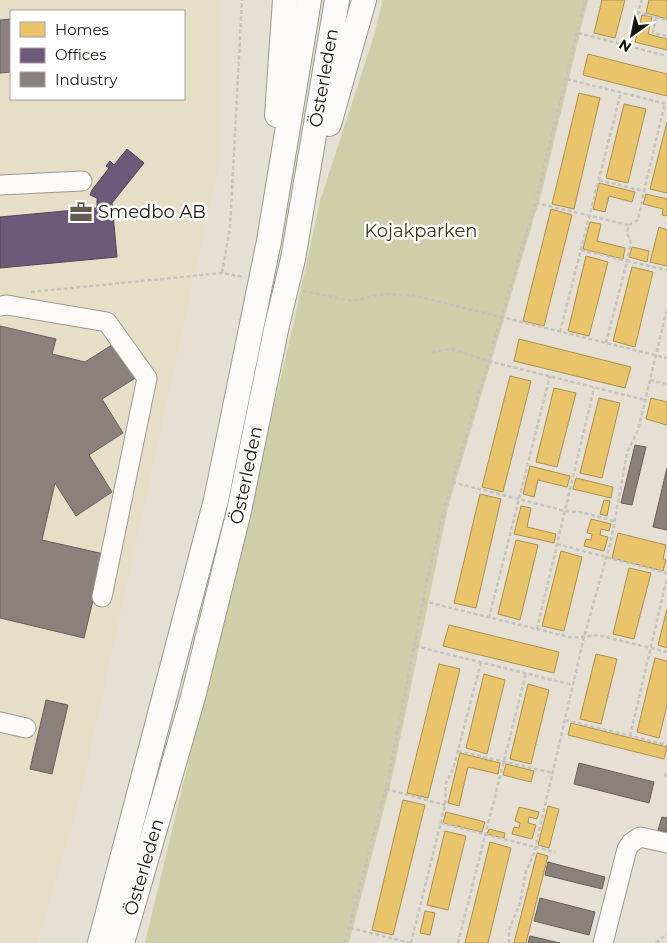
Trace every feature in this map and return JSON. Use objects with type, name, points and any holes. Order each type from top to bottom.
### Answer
[{"type":"main road","points":[[269,241],[284,0]]},
{"type":"main road","name":"Österleden","points":[[100,943],[216,500],[269,241],[309,0]]},
{"type":"main road","name":"Österleden","points":[[122,943],[195,687],[239,511],[292,258],[337,0]]},
{"type":"main road","points":[[292,258],[364,0]]},
{"type":"lane","points":[[0,185],[82,181]]},
{"type":"lane","points":[[0,306],[7,305],[107,322],[147,378],[102,597]]},
{"type":"lane","points":[[0,722],[26,728]]},
{"type":"lane","points":[[603,943],[627,849],[631,843],[640,837],[667,843]]},
{"type":"path","points":[[222,273],[230,228],[242,0]]},
{"type":"path","points":[[345,943],[386,790],[423,601],[452,482],[536,203],[585,0]]},
{"type":"path","points":[[627,46],[642,0]]},
{"type":"path","points":[[637,12],[667,20]]},
{"type":"path","points":[[656,17],[653,33],[667,36]]},
{"type":"path","points":[[578,33],[667,56]]},
{"type":"path","points":[[536,203],[629,225],[638,220],[666,104],[567,79]]},
{"type":"path","points":[[560,332],[621,92]]},
{"type":"path","points":[[599,180],[644,191]]},
{"type":"path","points":[[606,343],[631,243],[627,232],[629,225]]},
{"type":"path","points":[[581,250],[667,270]]},
{"type":"path","points":[[29,292],[222,273],[248,277]]},
{"type":"path","points":[[299,290],[352,301],[385,294],[403,294],[667,358]]},
{"type":"path","points":[[509,943],[509,930],[520,903],[522,886],[536,847],[584,637],[606,558],[627,453],[638,430],[667,308]]},
{"type":"path","points":[[432,352],[452,349],[488,361],[645,400]]},
{"type":"path","points":[[489,618],[550,376]]},
{"type":"path","points":[[650,380],[667,384]]},
{"type":"path","points":[[537,629],[594,388]]},
{"type":"path","points":[[452,482],[564,511],[580,512],[614,521]]},
{"type":"path","points":[[557,544],[667,573]]},
{"type":"path","points":[[630,736],[667,578]]},
{"type":"path","points":[[423,601],[573,638],[598,635],[667,652]]},
{"type":"path","points":[[415,646],[573,685]]},
{"type":"path","points":[[350,928],[411,943],[445,805],[446,784],[458,751],[481,662]]},
{"type":"path","points":[[458,943],[526,673]]},
{"type":"path","points":[[565,720],[667,745]]},
{"type":"path","points":[[458,751],[553,773]]},
{"type":"path","points":[[666,777],[667,771]]},
{"type":"path","points":[[386,790],[445,805]]},
{"type":"path","points":[[440,823],[555,852]]},
{"type":"path","points":[[656,943],[667,934]]},
{"type":"shaded area","points":[[0,0],[219,0],[220,159],[79,802],[37,943],[0,943]]},
{"type":"green space","name":"Kojakparken","points":[[383,0],[588,0],[542,191],[448,507],[392,778],[349,943],[145,943],[293,326],[320,201],[372,42]]},
{"type":"building: Homes","points":[[602,0],[625,0],[615,38],[594,33]]},
{"type":"building: Homes","points":[[649,0],[667,0],[667,19],[646,13]]},
{"type":"building: Homes","points":[[642,15],[652,17],[648,34],[667,39],[667,50],[635,42]]},
{"type":"building: Homes","points":[[588,54],[667,74],[667,96],[583,75]]},
{"type":"building: Homes","points":[[579,93],[600,98],[574,209],[552,204]]},
{"type":"building: Homes","points":[[624,104],[646,109],[628,183],[606,178]]},
{"type":"building: Homes","points":[[667,122],[667,193],[650,189]]},
{"type":"building: Homes","points":[[599,183],[635,192],[632,202],[609,196],[605,212],[593,209]]},
{"type":"building: Homes","points":[[646,194],[667,199],[667,216],[662,215],[663,209],[643,204]]},
{"type":"building: Homes","points":[[551,209],[572,215],[544,326],[523,321]]},
{"type":"building: Homes","points":[[590,222],[601,224],[597,241],[625,248],[623,259],[583,249]]},
{"type":"building: Homes","points":[[659,227],[667,230],[667,266],[650,262]]},
{"type":"building: Homes","points":[[632,247],[649,251],[647,262],[629,257]]},
{"type":"building: Homes","points":[[586,256],[608,262],[589,336],[568,331]]},
{"type":"building: Homes","points":[[632,267],[653,272],[635,347],[613,341]]},
{"type":"building: Homes","points":[[519,339],[631,367],[625,388],[514,361]]},
{"type":"building: Homes","points":[[510,376],[531,381],[503,492],[482,487]]},
{"type":"building: Homes","points":[[554,388],[576,393],[557,467],[536,462]]},
{"type":"building: Homes","points":[[599,398],[620,403],[602,478],[580,473]]},
{"type":"building: Homes","points":[[651,398],[667,402],[667,425],[646,419]]},
{"type":"building: Homes","points":[[530,466],[570,476],[567,487],[538,480],[534,497],[523,494]]},
{"type":"building: Homes","points":[[576,478],[613,487],[611,498],[573,489]]},
{"type":"building: Homes","points":[[480,494],[501,499],[476,608],[454,603]]},
{"type":"building: Homes","points":[[604,500],[610,501],[607,516],[600,514]]},
{"type":"building: Homes","points":[[521,506],[531,508],[527,527],[556,534],[554,543],[514,534]]},
{"type":"building: Homes","points":[[591,519],[611,524],[609,531],[601,529],[600,535],[608,537],[604,551],[584,546],[586,539],[591,540],[592,534],[587,533]]},
{"type":"building: Homes","points":[[618,533],[666,545],[663,559],[666,560],[663,571],[612,558]]},
{"type":"building: Homes","points":[[516,540],[538,545],[520,620],[498,614]]},
{"type":"building: Homes","points":[[561,551],[582,557],[564,631],[542,626]]},
{"type":"building: Homes","points":[[629,568],[651,573],[634,639],[613,634]]},
{"type":"building: Homes","points":[[667,609],[667,648],[658,645]]},
{"type":"building: Homes","points":[[449,625],[559,652],[554,673],[443,646]]},
{"type":"building: Homes","points":[[596,654],[617,659],[601,724],[580,719]]},
{"type":"building: Homes","points":[[655,658],[667,661],[667,705],[659,738],[637,732]]},
{"type":"building: Homes","points":[[439,664],[460,669],[428,798],[407,793]]},
{"type":"building: Homes","points":[[484,674],[505,680],[487,754],[466,748]]},
{"type":"building: Homes","points":[[528,684],[549,690],[531,764],[510,759]]},
{"type":"building: Homes","points":[[571,723],[667,747],[664,759],[568,735]]},
{"type":"building: Homes","points":[[460,753],[500,763],[498,774],[468,767],[459,806],[448,803]]},
{"type":"building: Homes","points":[[506,764],[534,771],[531,782],[503,775]]},
{"type":"building: Homes","points":[[403,800],[425,805],[393,935],[372,930]]},
{"type":"building: Homes","points":[[548,806],[559,809],[549,848],[538,845]]},
{"type":"building: Homes","points":[[519,807],[539,812],[537,819],[529,817],[528,823],[536,825],[532,839],[512,834],[514,827],[519,828],[520,823],[515,821]]},
{"type":"building: Homes","points":[[446,812],[485,822],[482,832],[443,823]]},
{"type":"building: Homes","points":[[489,829],[505,833],[504,838],[487,834]]},
{"type":"building: Homes","points":[[445,831],[466,836],[448,910],[427,905]]},
{"type":"building: Homes","points":[[490,842],[511,848],[488,943],[465,943]]},
{"type":"building: Homes","points":[[537,853],[548,856],[526,943],[514,943]]},
{"type":"building: Homes","points":[[425,911],[435,913],[430,935],[420,933]]},
{"type":"building: Offices","name":"Smedbo AB","points":[[127,149],[144,163],[112,203],[117,257],[0,268],[0,217],[97,208],[97,198],[90,195],[92,190],[109,168],[106,166],[110,161],[114,165]]},
{"type":"building: Industry","points":[[10,19],[10,72],[0,73],[0,20]]},
{"type":"building: Industry","points":[[0,326],[56,339],[52,354],[85,362],[115,343],[137,377],[102,399],[123,433],[89,455],[112,492],[76,516],[55,483],[42,540],[104,554],[84,638],[0,618]]},
{"type":"building: Industry","points":[[635,445],[646,447],[632,505],[621,503]]},
{"type":"building: Industry","points":[[667,468],[667,530],[653,527]]},
{"type":"building: Industry","points":[[46,700],[68,705],[52,774],[30,769]]},
{"type":"building: Industry","points":[[579,763],[654,782],[649,803],[574,784]]},
{"type":"building: Industry","points":[[662,817],[667,818],[667,832],[658,830]]},
{"type":"building: Industry","points":[[548,862],[605,877],[602,889],[545,875]]},
{"type":"building: Industry","points":[[540,898],[595,912],[589,935],[534,921]]},
{"type":"building: Industry","points":[[530,936],[560,943],[528,943]]},
{"type":"place","name":"Smedbo AB","points":[[81,212]]}]
